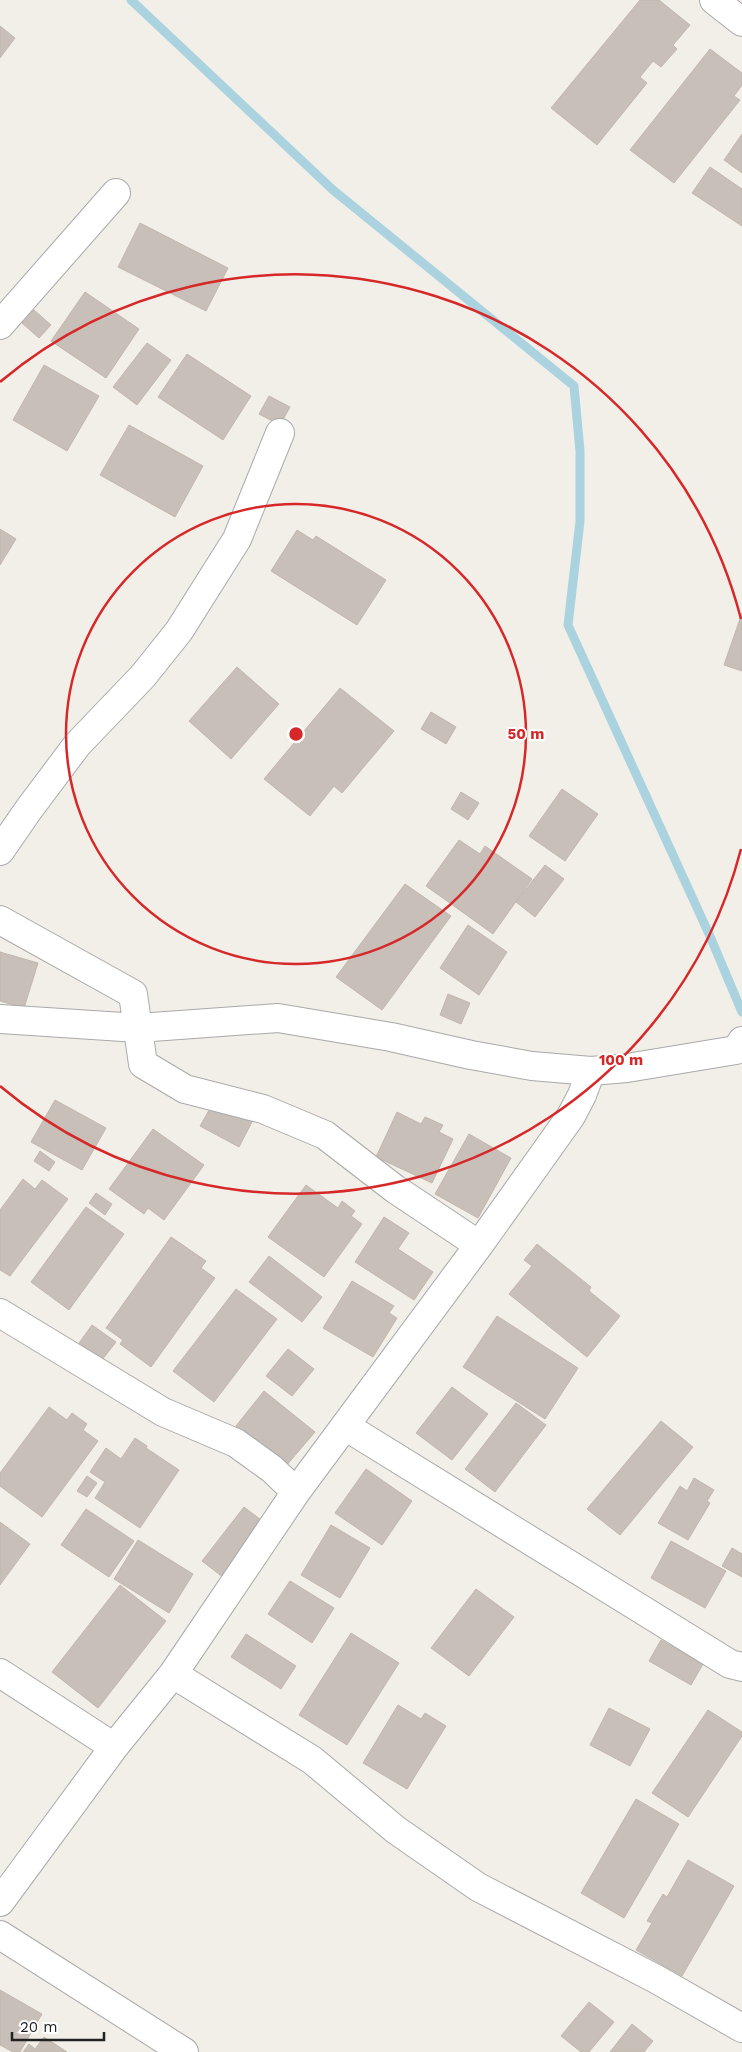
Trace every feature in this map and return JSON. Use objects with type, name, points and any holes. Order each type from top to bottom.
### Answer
[{"type":"street","points":[[714,0],[742,22]]},
{"type":"street","points":[[0,325],[116,193]]},
{"type":"street","points":[[0,851],[77,745],[143,676],[179,631],[237,539],[280,433]]},
{"type":"street","points":[[0,920],[133,994],[143,1064],[185,1089],[263,1109],[325,1134],[395,1189],[479,1245]]},
{"type":"street","points":[[0,1019],[138,1028],[278,1018],[391,1037],[532,1066],[591,1071],[740,1053]]},
{"type":"street","points":[[0,1902],[114,1747],[173,1674],[296,1492],[479,1245],[571,1116],[582,1095],[591,1071]]},
{"type":"street","points":[[0,1313],[163,1412],[236,1444],[272,1469],[296,1492]]},
{"type":"street","points":[[345,1426],[730,1664],[742,1667]]},
{"type":"street","points":[[0,1674],[114,1747]]},
{"type":"street","points":[[173,1674],[312,1760],[396,1830],[478,1887],[656,1979],[742,2028]]},
{"type":"street","points":[[0,1935],[184,2052]]},
{"type":"building","points":[[640,0],[659,0],[690,25],[673,45],[677,49],[661,67],[653,61],[640,77],[647,83],[597,145],[551,108]]},
{"type":"building","points":[[0,26],[15,38],[0,58]]},
{"type":"building","points":[[710,49],[742,73],[742,85],[734,96],[740,100],[674,183],[630,150]]},
{"type":"building","points":[[742,134],[742,173],[724,160]]},
{"type":"building","points":[[710,167],[742,189],[742,226],[692,193]]},
{"type":"building","points":[[140,223],[228,268],[206,311],[118,267]]},
{"type":"building","points":[[85,292],[139,329],[106,378],[51,341]]},
{"type":"building","points":[[34,310],[51,325],[39,338],[22,323]]},
{"type":"building","points":[[147,343],[171,360],[137,405],[113,387]]},
{"type":"building","points":[[187,354],[251,396],[223,440],[158,397]]},
{"type":"building","points":[[44,365],[99,396],[67,451],[13,420]]},
{"type":"building","points":[[269,396],[290,407],[280,425],[259,414]]},
{"type":"building","points":[[129,425],[203,466],[175,517],[100,475]]},
{"type":"building","points":[[0,529],[16,539],[0,565]]},
{"type":"building","points":[[297,530],[313,540],[316,536],[386,580],[357,625],[271,571]]},
{"type":"building","points":[[742,613],[742,671],[724,665]]},
{"type":"building","points":[[237,667],[279,704],[231,759],[189,721]]},
{"type":"building","points":[[340,688],[394,731],[342,793],[334,786],[310,816],[264,779]]},
{"type":"building","points":[[431,712],[456,727],[446,744],[421,729]]},
{"type":"building","points":[[562,789],[598,814],[565,861],[529,836]]},
{"type":"building","points":[[461,792],[479,803],[468,820],[451,809]]},
{"type":"building","points":[[459,840],[480,854],[485,846],[532,879],[493,934],[426,886]]},
{"type":"building","points":[[545,865],[564,879],[535,917],[516,902]]},
{"type":"building","points":[[405,884],[451,916],[382,1010],[336,977]]},
{"type":"building","points":[[468,925],[507,952],[479,995],[440,968]]},
{"type":"building","points":[[0,952],[38,963],[24,1008],[0,1001]]},
{"type":"building","points":[[448,994],[470,1003],[461,1024],[440,1015]]},
{"type":"building","points":[[55,1100],[106,1128],[82,1170],[31,1142]]},
{"type":"building","points":[[215,1100],[253,1120],[239,1147],[200,1126]]},
{"type":"building","points":[[397,1112],[421,1124],[425,1117],[443,1125],[439,1132],[453,1139],[432,1183],[376,1157]]},
{"type":"building","points":[[153,1129],[204,1165],[164,1220],[148,1208],[144,1214],[109,1189]]},
{"type":"building","points":[[469,1134],[511,1158],[478,1218],[435,1194]]},
{"type":"building","points":[[40,1151],[55,1162],[49,1171],[34,1161]]},
{"type":"building","points":[[23,1179],[35,1189],[42,1180],[68,1199],[10,1276],[0,1270],[0,1210]]},
{"type":"building","points":[[306,1185],[338,1208],[342,1201],[355,1211],[351,1216],[362,1224],[324,1277],[268,1237]]},
{"type":"building","points":[[96,1193],[112,1204],[105,1215],[89,1203]]},
{"type":"building","points":[[86,1207],[124,1234],[69,1310],[31,1282]]},
{"type":"building","points":[[384,1217],[409,1233],[398,1249],[433,1272],[414,1300],[355,1262]]},
{"type":"building","points":[[171,1237],[206,1261],[201,1268],[215,1278],[151,1367],[120,1344],[123,1340],[106,1328]]},
{"type":"building","points":[[537,1244],[591,1287],[589,1291],[620,1316],[587,1357],[509,1294],[532,1266],[524,1260]]},
{"type":"building","points":[[269,1256],[322,1297],[302,1322],[249,1282]]},
{"type":"building","points":[[352,1281],[394,1306],[389,1313],[397,1318],[373,1357],[323,1328]]},
{"type":"building","points":[[236,1289],[277,1319],[214,1402],[173,1371]]},
{"type":"building","points":[[497,1316],[578,1368],[545,1419],[463,1367]]},
{"type":"building","points":[[92,1325],[116,1342],[102,1360],[79,1343]]},
{"type":"building","points":[[288,1349],[314,1369],[292,1396],[266,1376]]},
{"type":"building","points":[[452,1387],[488,1414],[452,1460],[416,1433]]},
{"type":"building","points":[[264,1391],[315,1432],[286,1466],[236,1426]]},
{"type":"building","points":[[516,1403],[546,1425],[495,1492],[465,1469]]},
{"type":"building","points":[[49,1407],[67,1420],[72,1413],[87,1424],[83,1430],[98,1441],[42,1517],[0,1486],[0,1473]]},
{"type":"building","points":[[661,1421],[693,1447],[620,1535],[587,1509]]},
{"type":"building","points":[[135,1438],[147,1446],[146,1448],[179,1470],[140,1528],[95,1498],[105,1482],[90,1472],[106,1448],[121,1459]]},
{"type":"building","points":[[366,1469],[412,1501],[382,1545],[335,1513]]},
{"type":"building","points":[[87,1476],[97,1483],[87,1497],[77,1491]]},
{"type":"building","points":[[694,1478],[714,1490],[707,1501],[710,1503],[688,1540],[658,1523],[680,1486],[687,1491]]},
{"type":"building","points":[[244,1507],[265,1523],[224,1578],[202,1561]]},
{"type":"building","points":[[86,1509],[134,1541],[109,1577],[61,1545]]},
{"type":"building","points":[[0,1522],[30,1544],[0,1585]]},
{"type":"building","points":[[331,1525],[370,1548],[340,1598],[301,1575]]},
{"type":"building","points":[[138,1540],[193,1574],[169,1613],[114,1579]]},
{"type":"building","points":[[671,1541],[726,1571],[705,1608],[651,1578]]},
{"type":"building","points":[[732,1548],[742,1554],[742,1577],[722,1566]]},
{"type":"building","points":[[290,1581],[334,1608],[312,1643],[268,1614]]},
{"type":"building","points":[[120,1585],[166,1621],[98,1708],[52,1672]]},
{"type":"building","points":[[476,1589],[514,1617],[469,1676],[431,1648]]},
{"type":"building","points":[[351,1633],[399,1663],[347,1745],[299,1715]]},
{"type":"building","points":[[246,1634],[296,1666],[281,1689],[231,1657]]},
{"type":"building","points":[[661,1640],[703,1664],[691,1685],[649,1661]]},
{"type":"building","points":[[398,1705],[421,1719],[425,1713],[446,1726],[407,1789],[363,1763]]},
{"type":"building","points":[[609,1708],[650,1729],[630,1766],[590,1745]]},
{"type":"building","points":[[708,1710],[742,1732],[742,1736],[688,1817],[652,1793]]},
{"type":"building","points":[[636,1799],[679,1824],[624,1918],[581,1893]]},
{"type":"building","points":[[688,1860],[734,1886],[682,1976],[636,1950],[652,1923],[647,1921],[663,1894],[667,1897]]},
{"type":"building","points":[[0,1990],[42,2014],[20,2052],[13,2052],[0,2045]]},
{"type":"building","points":[[589,2002],[614,2022],[589,2052],[581,2052],[561,2036]]},
{"type":"building","points":[[632,2024],[653,2041],[644,2052],[610,2052]]},
{"type":"building","points":[[44,2037],[67,2052],[23,2052],[29,2044],[35,2049]]},
{"type":"waterway","points":[[131,0],[333,190],[574,386],[580,451],[580,521],[568,625],[709,934],[742,1012]]}]
